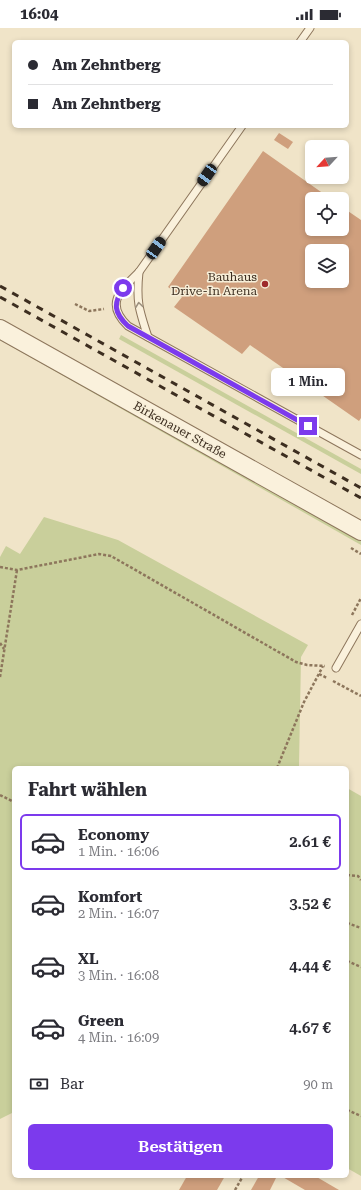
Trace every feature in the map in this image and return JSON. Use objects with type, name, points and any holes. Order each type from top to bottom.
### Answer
[{"type":"street","name":"Birkenauer Straße","points":[[0,329],[361,531]]},
{"type":"lane","points":[[301,40],[310,28]]},
{"type":"lane","points":[[241,128],[139,272],[123,288],[117,297],[116,307],[120,318],[128,326],[361,455]]},
{"type":"lane","points":[[139,272],[137,293],[138,304],[148,337]]},
{"type":"lane","points":[[336,668],[361,624]]},
{"type":"path","points":[[0,566],[17,570],[99,554],[111,556],[296,662],[307,665],[336,668]]},
{"type":"path","points":[[0,678],[17,570]]},
{"type":"path","points":[[0,643],[4,650]]},
{"type":"path","points":[[278,766],[304,702],[323,666]]},
{"type":"path","points":[[319,674],[361,696]]},
{"type":"path","points":[[0,795],[12,801]]},
{"type":"path","points":[[349,875],[358,876],[361,880]]},
{"type":"path","points":[[349,924],[361,928]]},
{"type":"path","points":[[349,962],[361,967]]},
{"type":"path","points":[[349,1111],[361,1116]]},
{"type":"path","points":[[235,1190],[242,1178]]},
{"type":"green space","points":[[0,334],[361,539],[361,545],[0,340]]},
{"type":"green space","points":[[121,335],[361,469],[361,474],[119,339]]},
{"type":"green space","points":[[44,517],[118,540],[308,645],[301,657],[299,766],[12,766],[12,1113],[0,1119],[0,557],[6,546],[20,554]]},
{"type":"green space","points":[[349,789],[361,796],[361,1176],[349,1169]]},
{"type":"building","points":[[279,133],[293,142],[288,149],[274,140]]},
{"type":"building","name":"Bauhaus Drive-In Arena","points":[[263,151],[305,181],[305,184],[310,184],[321,192],[305,192],[305,236],[349,236],[349,212],[361,220],[361,418],[359,421],[250,345],[242,354],[174,307],[182,297],[168,287]]},
{"type":"building","points":[[186,1178],[224,1178],[217,1190],[179,1190]]},
{"type":"building","points":[[258,1178],[276,1178],[270,1190],[251,1190]]},
{"type":"building","points":[[284,1178],[318,1178],[339,1190],[305,1190]]},
{"type":"railway","points":[[0,286],[361,488]]},
{"type":"railway","points":[[0,297],[361,498]]},
{"type":"place","name":"Bauhaus Drive-In Arena","points":[[265,284]]},
{"type":"route","points":[[123,288],[117,297],[116,307],[120,318],[128,326],[308,426]]}]
